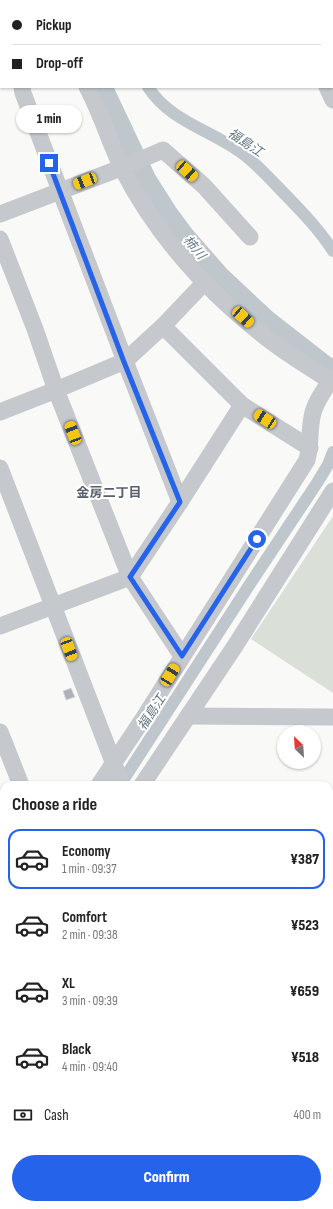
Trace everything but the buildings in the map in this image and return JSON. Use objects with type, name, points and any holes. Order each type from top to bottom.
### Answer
[{"type":"street","points":[[22,88],[124,362],[180,502]]},
{"type":"street","points":[[88,88],[124,166],[145,206],[204,283],[262,334],[332,382],[314,408],[310,448],[307,460],[143,719],[117,772],[104,781]]},
{"type":"street","points":[[327,88],[333,100]]},
{"type":"street","points":[[0,214],[163,150],[204,186],[250,237]]},
{"type":"street","points":[[0,239],[35,329],[56,390],[130,577],[182,656]]},
{"type":"street","points":[[0,412],[124,362],[163,326],[204,283]]},
{"type":"street","points":[[163,326],[242,404],[310,448]]},
{"type":"street","points":[[0,626],[130,577],[180,502],[242,404]]},
{"type":"street","points":[[0,468],[52,607],[117,772]]},
{"type":"street","points":[[145,781],[250,621],[333,490]]},
{"type":"street","points":[[188,716],[333,717]]},
{"type":"street","points":[[0,732],[19,781]]},
{"type":"shaded area","points":[[333,516],[333,693],[251,639]]},
{"type":"waterway","name":"柿川","points":[[102,88],[146,180],[184,236],[220,277],[266,320],[333,371]]},
{"type":"waterway","name":"福島江","points":[[149,88],[157,99],[178,116],[190,124],[227,143],[254,163],[306,217],[333,251]]},
{"type":"waterway","name":"福島江","points":[[123,781],[317,483],[328,465],[333,452]]},
{"type":"district","name":"金房二丁目","points":[[109,492]]},
{"type":"route","points":[[49,163],[124,362],[180,502],[130,577],[182,656],[257,539]]}]
